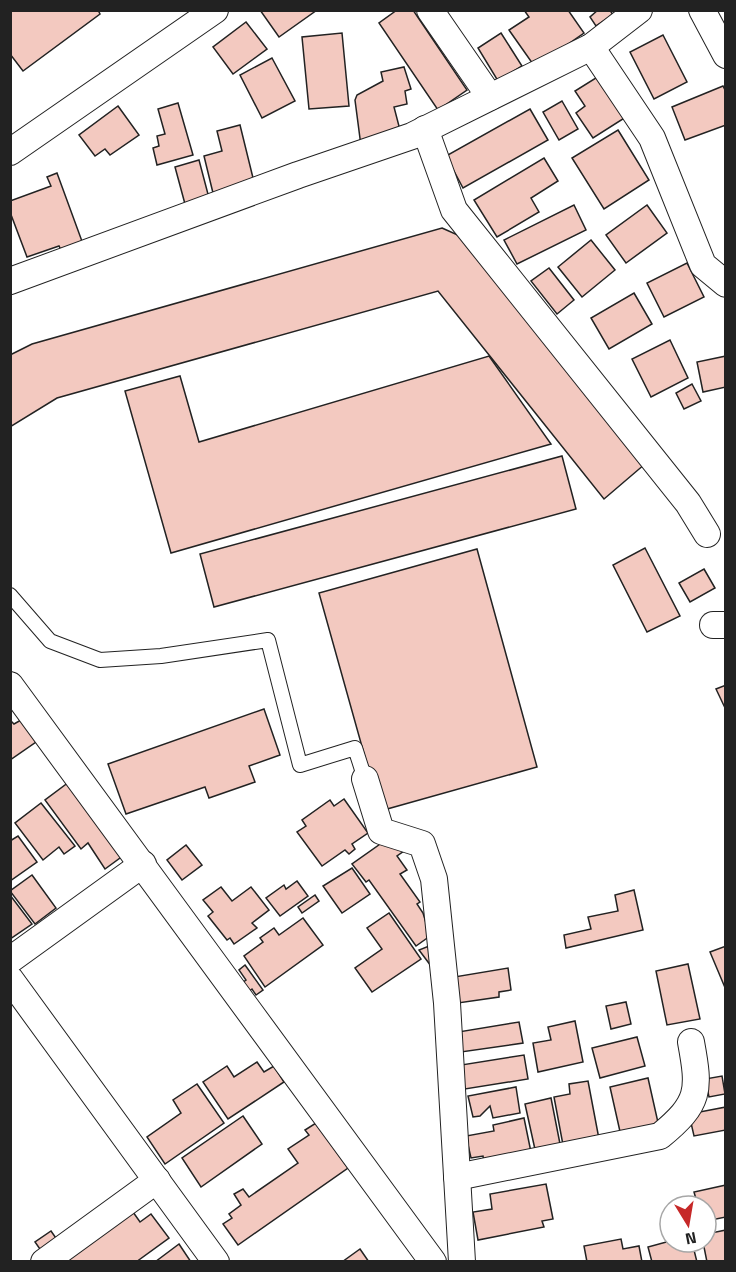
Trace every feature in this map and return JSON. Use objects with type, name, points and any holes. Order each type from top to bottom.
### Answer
[{"type":"street","points":[[10,152],[215,10]]},
{"type":"street","points":[[430,10],[490,97]]},
{"type":"street","points":[[10,281],[298,175],[412,136],[591,47],[639,10]]},
{"type":"street","points":[[702,10],[726,55]]},
{"type":"street","points":[[591,47],[652,138],[703,265],[726,284]]},
{"type":"street","points":[[425,129],[454,210],[688,502],[707,534]]},
{"type":"street","points":[[10,685],[433,1262]]},
{"type":"street","points":[[365,779],[381,831],[422,844],[435,879],[447,1003],[462,1262]]},
{"type":"street","points":[[10,960],[143,864]]},
{"type":"street","points":[[10,979],[216,1262]]},
{"type":"street","points":[[457,1177],[660,1136],[676,1123],[693,1102],[697,1076],[692,1042]]},
{"type":"street","points":[[44,1262],[156,1180]]},
{"type":"lane","points":[[10,595],[50,641],[100,660],[161,657],[268,640],[300,765],[355,748],[365,779]]},
{"type":"building","points":[[10,10],[98,10],[100,14],[23,71],[10,54]]},
{"type":"building","points":[[260,10],[317,10],[279,37]]},
{"type":"building","points":[[397,10],[413,10],[467,90],[438,110],[379,23]]},
{"type":"building","points":[[524,10],[568,10],[584,33],[535,67],[509,30],[529,17]]},
{"type":"building","points":[[598,10],[610,10],[613,15],[596,26],[590,17]]},
{"type":"building","points":[[246,22],[267,49],[233,74],[213,47]]},
{"type":"building","points":[[342,33],[349,106],[309,109],[302,37]]},
{"type":"building","points":[[501,33],[522,66],[498,81],[478,48]]},
{"type":"building","points":[[663,35],[687,82],[654,99],[630,52]]},
{"type":"building","points":[[272,58],[295,101],[262,118],[240,75]]},
{"type":"building","points":[[404,67],[411,89],[405,91],[407,104],[394,107],[400,130],[361,146],[355,100],[357,95],[383,81],[381,72]]},
{"type":"building","points":[[599,76],[626,117],[593,138],[576,113],[585,106],[575,91]]},
{"type":"building","points":[[723,86],[726,92],[726,125],[685,140],[672,107]]},
{"type":"building","points":[[562,101],[578,129],[559,140],[543,112]]},
{"type":"building","points":[[178,103],[193,155],[157,165],[153,148],[159,146],[157,136],[165,134],[158,109]]},
{"type":"building","points":[[118,106],[139,135],[110,155],[105,149],[95,156],[79,135]]},
{"type":"building","points":[[530,109],[548,140],[463,188],[446,156]]},
{"type":"building","points":[[240,125],[254,182],[213,193],[204,156],[222,151],[217,131]]},
{"type":"building","points":[[618,130],[649,180],[604,209],[572,158]]},
{"type":"building","points":[[544,158],[558,181],[531,198],[539,212],[497,237],[474,200]]},
{"type":"building","points":[[199,160],[209,198],[185,204],[175,167]]},
{"type":"building","points":[[57,173],[83,244],[62,252],[59,246],[27,257],[10,212],[10,201],[51,186],[47,177]]},
{"type":"building","points":[[574,205],[586,230],[517,264],[504,240]]},
{"type":"building","points":[[647,205],[667,233],[626,263],[606,235]]},
{"type":"building","points":[[442,228],[478,244],[652,458],[604,499],[438,291],[57,398],[10,427],[10,355],[32,344]]},
{"type":"building","points":[[591,240],[615,270],[582,297],[558,267]]},
{"type":"building","points":[[687,263],[704,297],[664,317],[647,283]]},
{"type":"building","points":[[549,268],[574,300],[557,314],[531,281]]},
{"type":"building","points":[[634,293],[652,324],[609,349],[591,318]]},
{"type":"building","points":[[670,340],[688,378],[651,397],[632,359]]},
{"type":"building","points":[[489,356],[551,444],[171,553],[125,391],[180,376],[199,442]]},
{"type":"building","points":[[726,356],[726,387],[703,392],[697,362]]},
{"type":"building","points":[[692,384],[701,401],[684,409],[676,393]]},
{"type":"building","points":[[562,456],[576,509],[214,607],[200,554]]},
{"type":"building","points":[[645,548],[680,616],[647,632],[613,565]]},
{"type":"building","points":[[477,549],[537,767],[380,811],[319,593]]},
{"type":"building","points":[[704,569],[715,588],[690,602],[679,583]]},
{"type":"building","points":[[726,685],[726,710],[716,689]]},
{"type":"building","points":[[264,709],[280,755],[249,766],[255,782],[209,798],[205,787],[126,814],[108,764]]},
{"type":"building","points":[[10,720],[14,724],[21,720],[36,742],[10,760]]},
{"type":"building","points":[[73,779],[124,855],[105,869],[88,843],[81,849],[45,800]]},
{"type":"building","points":[[344,799],[368,833],[352,844],[355,849],[349,854],[345,850],[322,866],[297,832],[306,826],[302,820],[330,800],[334,806]]},
{"type":"building","points":[[41,803],[75,846],[64,854],[59,847],[43,860],[15,823]]},
{"type":"building","points":[[393,835],[404,851],[397,856],[407,870],[400,874],[420,902],[417,904],[423,913],[430,936],[416,946],[369,880],[366,882],[352,864]]},
{"type":"building","points":[[18,836],[37,862],[10,881],[10,841]]},
{"type":"building","points":[[186,845],[202,865],[182,880],[167,860]]},
{"type":"building","points":[[352,868],[370,894],[342,913],[323,886]]},
{"type":"building","points":[[32,875],[56,908],[35,924],[10,891]]},
{"type":"building","points":[[297,881],[308,896],[280,916],[266,898],[284,885],[286,889]]},
{"type":"building","points":[[221,887],[232,901],[251,887],[269,910],[252,923],[257,928],[234,944],[230,938],[227,940],[208,916],[213,912],[203,900]]},
{"type":"building","points":[[634,890],[643,930],[566,948],[564,935],[591,929],[588,917],[618,911],[615,895]]},
{"type":"building","points":[[10,895],[32,924],[10,939]]},
{"type":"building","points":[[315,895],[319,901],[302,913],[298,907]]},
{"type":"building","points":[[389,913],[421,959],[372,992],[355,968],[382,949],[367,928]]},
{"type":"building","points":[[303,918],[323,945],[265,987],[244,956],[263,942],[260,938],[274,928],[279,935]]},
{"type":"building","points":[[429,946],[434,970],[419,950]]},
{"type":"building","points":[[726,946],[726,990],[710,952]]},
{"type":"building","points":[[688,964],[700,1019],[667,1025],[656,971]]},
{"type":"building","points":[[245,965],[263,990],[256,995],[252,989],[248,992],[242,983],[246,980],[239,970]]},
{"type":"building","points":[[508,968],[511,990],[499,992],[499,997],[458,1003],[454,977]]},
{"type":"building","points":[[626,1002],[631,1024],[611,1029],[606,1006]]},
{"type":"building","points":[[575,1021],[583,1062],[538,1072],[533,1043],[551,1040],[548,1027]]},
{"type":"building","points":[[519,1022],[523,1043],[461,1052],[458,1032]]},
{"type":"building","points":[[637,1037],[645,1066],[600,1078],[592,1048]]},
{"type":"building","points":[[524,1055],[528,1079],[465,1089],[461,1065]]},
{"type":"building","points":[[257,1062],[264,1072],[274,1066],[284,1082],[228,1119],[203,1082],[227,1066],[234,1077]]},
{"type":"building","points":[[722,1076],[725,1094],[709,1097],[705,1079]]},
{"type":"building","points":[[648,1078],[659,1127],[621,1136],[610,1087]]},
{"type":"building","points":[[588,1081],[599,1139],[563,1145],[554,1097],[570,1094],[569,1084]]},
{"type":"building","points":[[197,1084],[224,1123],[165,1164],[147,1137],[181,1113],[173,1100]]},
{"type":"building","points":[[516,1087],[520,1113],[493,1118],[490,1106],[480,1116],[473,1117],[468,1096]]},
{"type":"building","points":[[551,1098],[561,1149],[536,1154],[525,1104]]},
{"type":"building","points":[[726,1107],[726,1130],[694,1136],[689,1114]]},
{"type":"building","points":[[243,1116],[262,1144],[201,1187],[182,1158]]},
{"type":"building","points":[[524,1118],[532,1157],[485,1166],[483,1156],[471,1158],[466,1136],[494,1131],[493,1125]]},
{"type":"building","points":[[316,1123],[348,1168],[238,1245],[223,1224],[232,1218],[229,1214],[241,1205],[234,1194],[243,1189],[249,1197],[298,1163],[288,1149],[309,1135],[305,1130]]},
{"type":"building","points":[[546,1184],[553,1219],[542,1221],[544,1227],[478,1240],[473,1212],[492,1209],[490,1194]]},
{"type":"building","points":[[726,1185],[726,1217],[718,1219],[718,1194],[695,1194],[694,1192]]},
{"type":"building","points":[[133,1212],[140,1222],[151,1214],[169,1238],[136,1262],[64,1261]]},
{"type":"building","points":[[726,1230],[726,1262],[707,1262],[705,1254],[718,1254],[718,1232]]},
{"type":"building","points":[[51,1231],[58,1241],[42,1252],[35,1242]]},
{"type":"building","points":[[621,1239],[623,1249],[639,1246],[642,1262],[587,1262],[584,1246]]},
{"type":"building","points":[[179,1244],[191,1262],[155,1262]]},
{"type":"building","points":[[658,1244],[658,1254],[695,1254],[697,1262],[652,1262],[648,1247]]},
{"type":"building","points":[[360,1249],[369,1262],[342,1262]]}]
